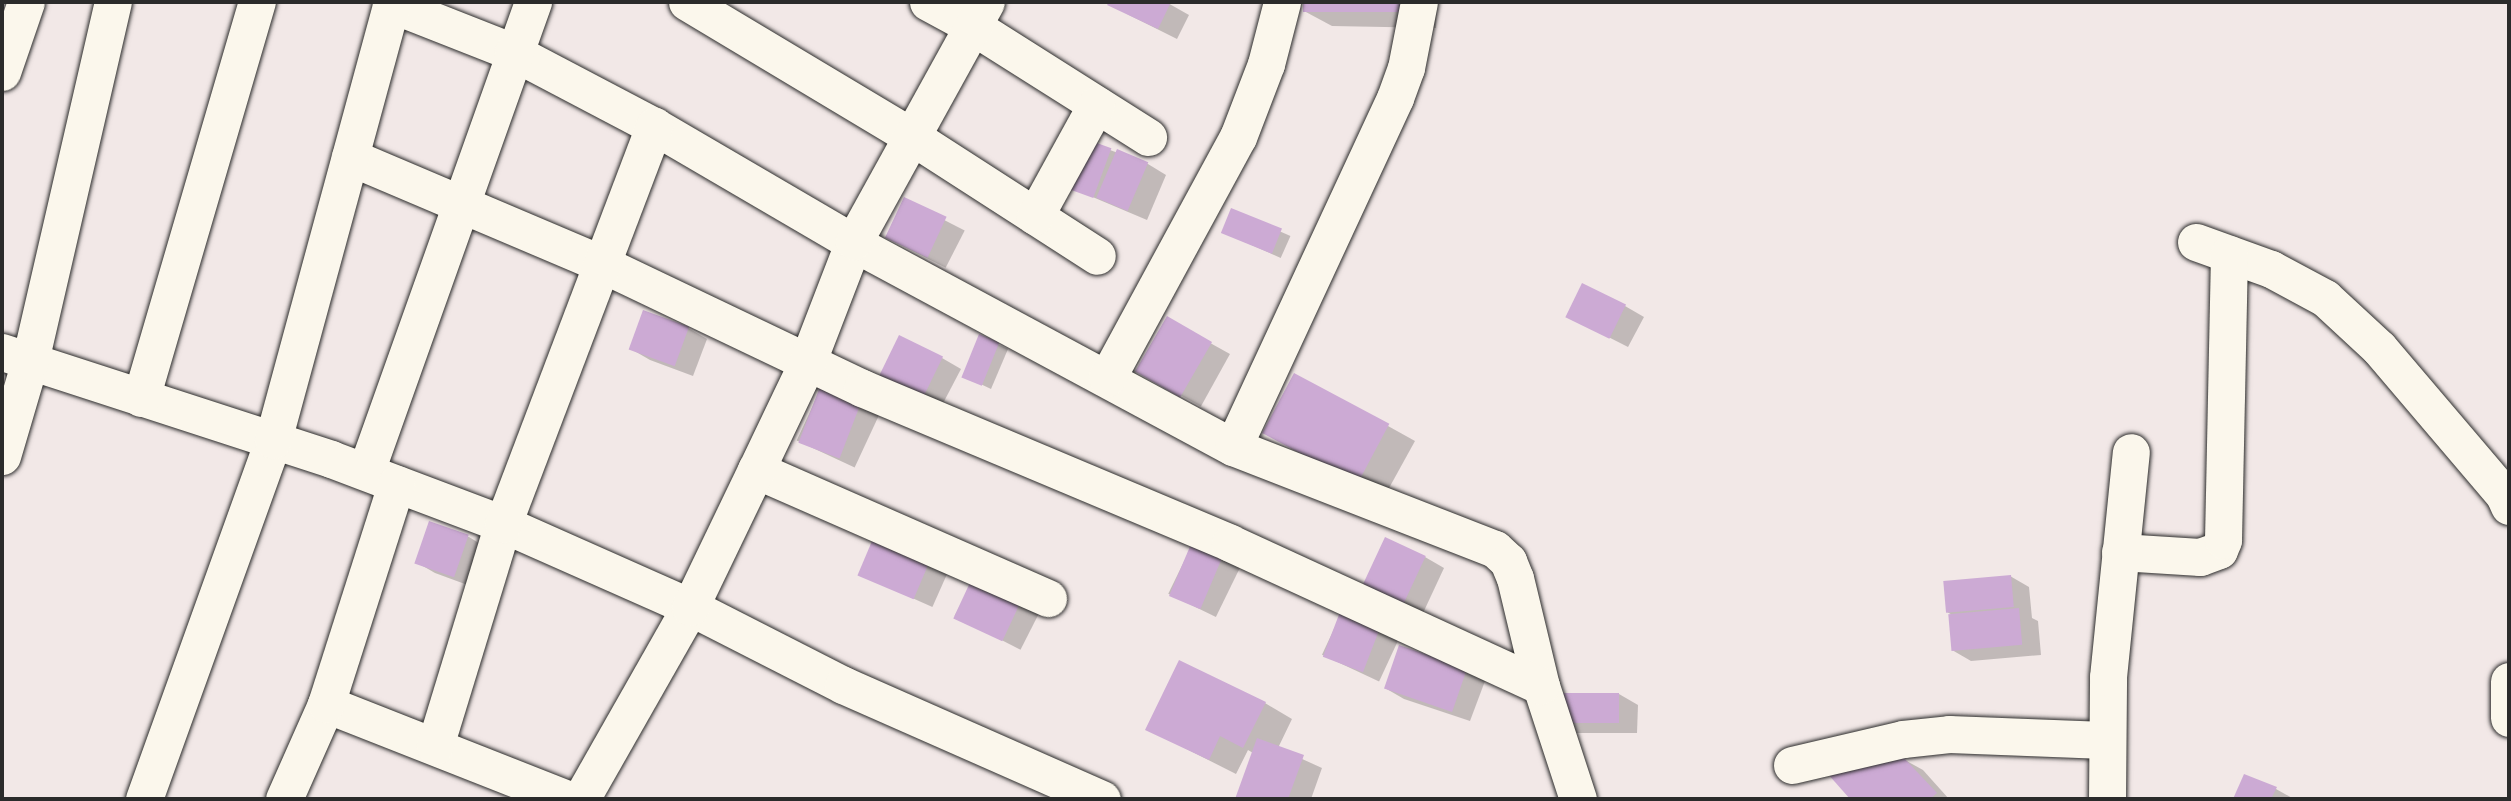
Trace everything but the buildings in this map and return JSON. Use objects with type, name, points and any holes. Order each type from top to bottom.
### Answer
[{"type":"street","points":[[2,72],[26,2]]},
{"type":"street","points":[[2,456],[16,356],[113,2]]},
{"type":"street","points":[[141,398],[257,2]]},
{"type":"street","points":[[285,799],[326,704],[381,477],[461,202],[533,2]]},
{"type":"street","points":[[687,2],[911,136],[1097,256]]},
{"type":"street","points":[[928,2],[980,14],[1096,105],[1148,137]]},
{"type":"street","points":[[1107,378],[1238,137],[1266,64],[1282,2]]},
{"type":"street","points":[[1233,447],[1395,98],[1406,68],[1419,2]]},
{"type":"street","points":[[144,799],[273,440],[392,3],[513,52],[654,126],[854,241],[1233,447],[1495,549],[1508,561],[1515,578],[1541,686],[1578,799]]},
{"type":"street","points":[[582,799],[690,607],[757,470],[807,363],[854,241],[980,14]]},
{"type":"street","points":[[1035,216],[1096,105]]},
{"type":"street","points":[[435,746],[503,524],[654,126]]},
{"type":"street","points":[[350,158],[461,202],[602,264],[807,363],[1230,543],[1541,686]]},
{"type":"street","points":[[2120,552],[2200,558],[2219,550],[2223,540],[2213,248],[2301,283],[2325,298],[2378,348],[2495,485],[2509,506]]},
{"type":"street","points":[[16,356],[381,477],[503,524],[690,607],[843,685],[1102,799]]},
{"type":"street","points":[[2107,799],[2105,740],[2131,453]]},
{"type":"street","points":[[757,470],[1048,598]]},
{"type":"street","points":[[2509,681],[2509,718]]},
{"type":"street","points":[[326,704],[567,799]]},
{"type":"street","points":[[1792,765],[1903,739],[1949,734],[2105,740]]}]
